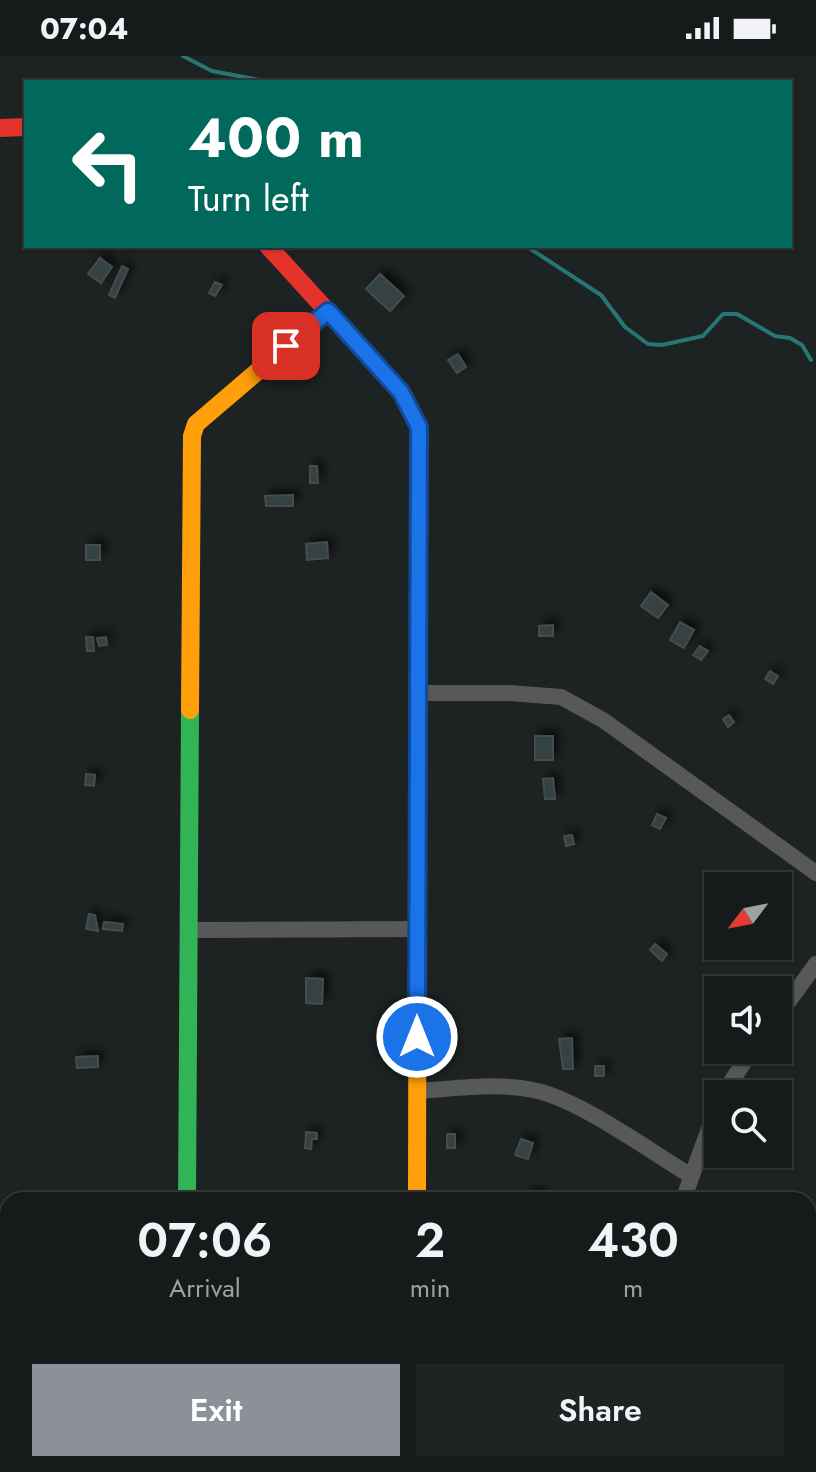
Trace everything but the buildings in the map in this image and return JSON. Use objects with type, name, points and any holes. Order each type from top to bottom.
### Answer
[{"type":"street","points":[[0,128],[24,127]]},
{"type":"street","points":[[270,248],[401,392],[419,427],[417,1192]]},
{"type":"street","points":[[187,1192],[192,436],[196,424],[207,413],[328,311]]},
{"type":"street","points":[[420,693],[510,693],[561,697],[603,720],[816,873]]},
{"type":"street","points":[[189,930],[418,929]]},
{"type":"street","points":[[792,997],[816,964]]},
{"type":"street","points":[[417,1091],[507,1087],[535,1090],[567,1103],[690,1175]]},
{"type":"street","points":[[685,1192],[704,1140]]},
{"type":"waterway","points":[[183,56],[212,71],[259,80]]},
{"type":"waterway","points":[[529,248],[601,295],[625,327],[648,344],[662,345],[703,336],[723,314],[737,314],[775,336],[790,338],[802,345],[811,360]]},
{"type":"traffic: fast","points":[[187,1192],[190,710]]},
{"type":"traffic: slow","points":[[190,710],[192,436],[196,424],[328,311]]},
{"type":"traffic: slow","points":[[417,1192],[418,674]]},
{"type":"traffic: jam","points":[[0,128],[24,127]]},
{"type":"traffic: jam","points":[[270,248],[401,392],[419,427],[418,674]]},
{"type":"route","points":[[286,346],[328,311],[401,392],[419,427],[417,1037]]}]
